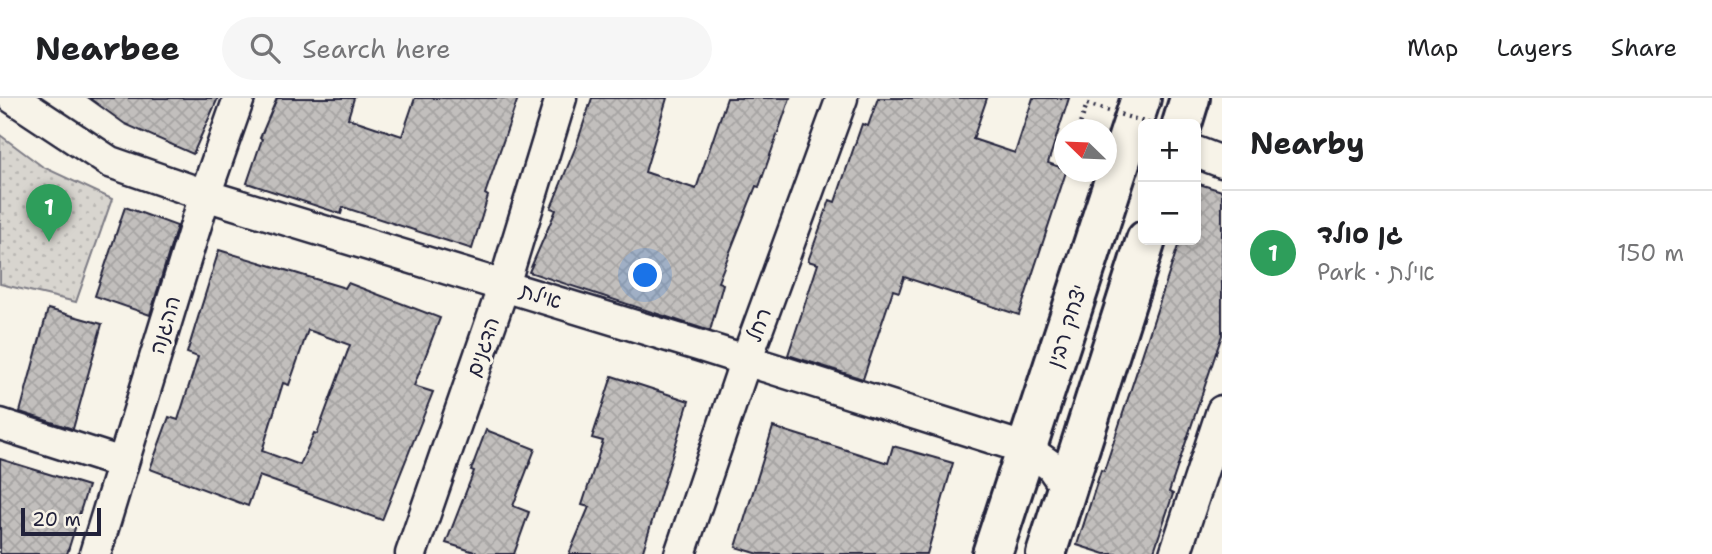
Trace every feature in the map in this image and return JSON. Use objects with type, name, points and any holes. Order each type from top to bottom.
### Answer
[{"type":"main road","name":"יצחק רבין","points":[[1140,119],[1141,98]]},
{"type":"main road","points":[[1184,119],[1190,98]]},
{"type":"main road","name":"יצחק רבין","points":[[992,554],[1027,449],[1138,144]]},
{"type":"main road","points":[[1046,554],[1144,245]]},
{"type":"street","name":"אילת","points":[[13,98],[110,162],[205,195],[504,285],[1027,449],[1051,466],[1067,489]]},
{"type":"street","name":"ההגנה","points":[[95,554],[205,195],[239,98]]},
{"type":"street","name":"הדגנים","points":[[411,554],[504,285],[561,98]]},
{"type":"street","name":"רחל","points":[[680,554],[842,98]]},
{"type":"street","points":[[1201,154],[1222,162]]},
{"type":"street","points":[[1175,554],[1222,411]]},
{"type":"street","points":[[0,424],[122,463]]},
{"type":"path","points":[[1082,119],[1087,104],[1110,119]]},
{"type":"path","points":[[1117,124],[1138,138]]},
{"type":"shaded area","points":[[0,135],[43,167],[112,199],[76,302],[0,284]]},
{"type":"building","points":[[89,98],[218,98],[193,154],[125,124]]},
{"type":"building","points":[[277,98],[354,98],[348,118],[402,136],[415,98],[518,98],[485,194],[488,196],[472,249],[343,207],[341,214],[247,183],[262,139],[260,138]]},
{"type":"building","points":[[592,98],[667,98],[645,172],[696,189],[727,98],[790,98],[759,187],[756,186],[718,282],[723,284],[710,331],[529,272],[556,210],[551,208]]},
{"type":"building","points":[[878,98],[987,98],[973,139],[1015,153],[1033,98],[1069,98],[1062,119],[1054,119],[1054,144],[1048,163],[1054,165],[1054,182],[1063,182],[1019,315],[904,277],[899,292],[893,290],[863,379],[788,355],[818,264],[808,261],[830,200],[835,202],[862,124],[868,126]]},
{"type":"building","points":[[1201,185],[1222,191],[1222,335],[1169,492],[1173,494],[1153,554],[1105,554],[1077,545],[1101,470],[1104,471],[1178,245],[1201,245]]},
{"type":"building","points":[[125,207],[177,226],[150,315],[95,296]]},
{"type":"building","points":[[219,250],[345,288],[348,283],[440,318],[414,386],[433,392],[382,520],[259,476],[248,506],[150,469],[169,417],[178,420],[198,357],[187,353]],"holes":[[[308,330],[350,345],[317,434],[314,433],[300,465],[262,451],[283,383],[289,385]]]},
{"type":"building","points":[[48,309],[102,324],[73,429],[20,412]]},
{"type":"building","points":[[612,376],[689,401],[642,554],[569,554],[589,507],[582,505],[603,441],[592,438]]},
{"type":"building","points":[[773,427],[888,463],[893,446],[953,463],[927,554],[759,554],[736,547]]},
{"type":"building","points":[[486,430],[535,449],[513,506],[529,512],[514,554],[481,554],[446,543],[474,471],[471,470]]},
{"type":"building","points":[[0,459],[88,486],[67,554],[0,554]]},
{"type":"place","name":"גן סולד","points":[[49,242]]}]
